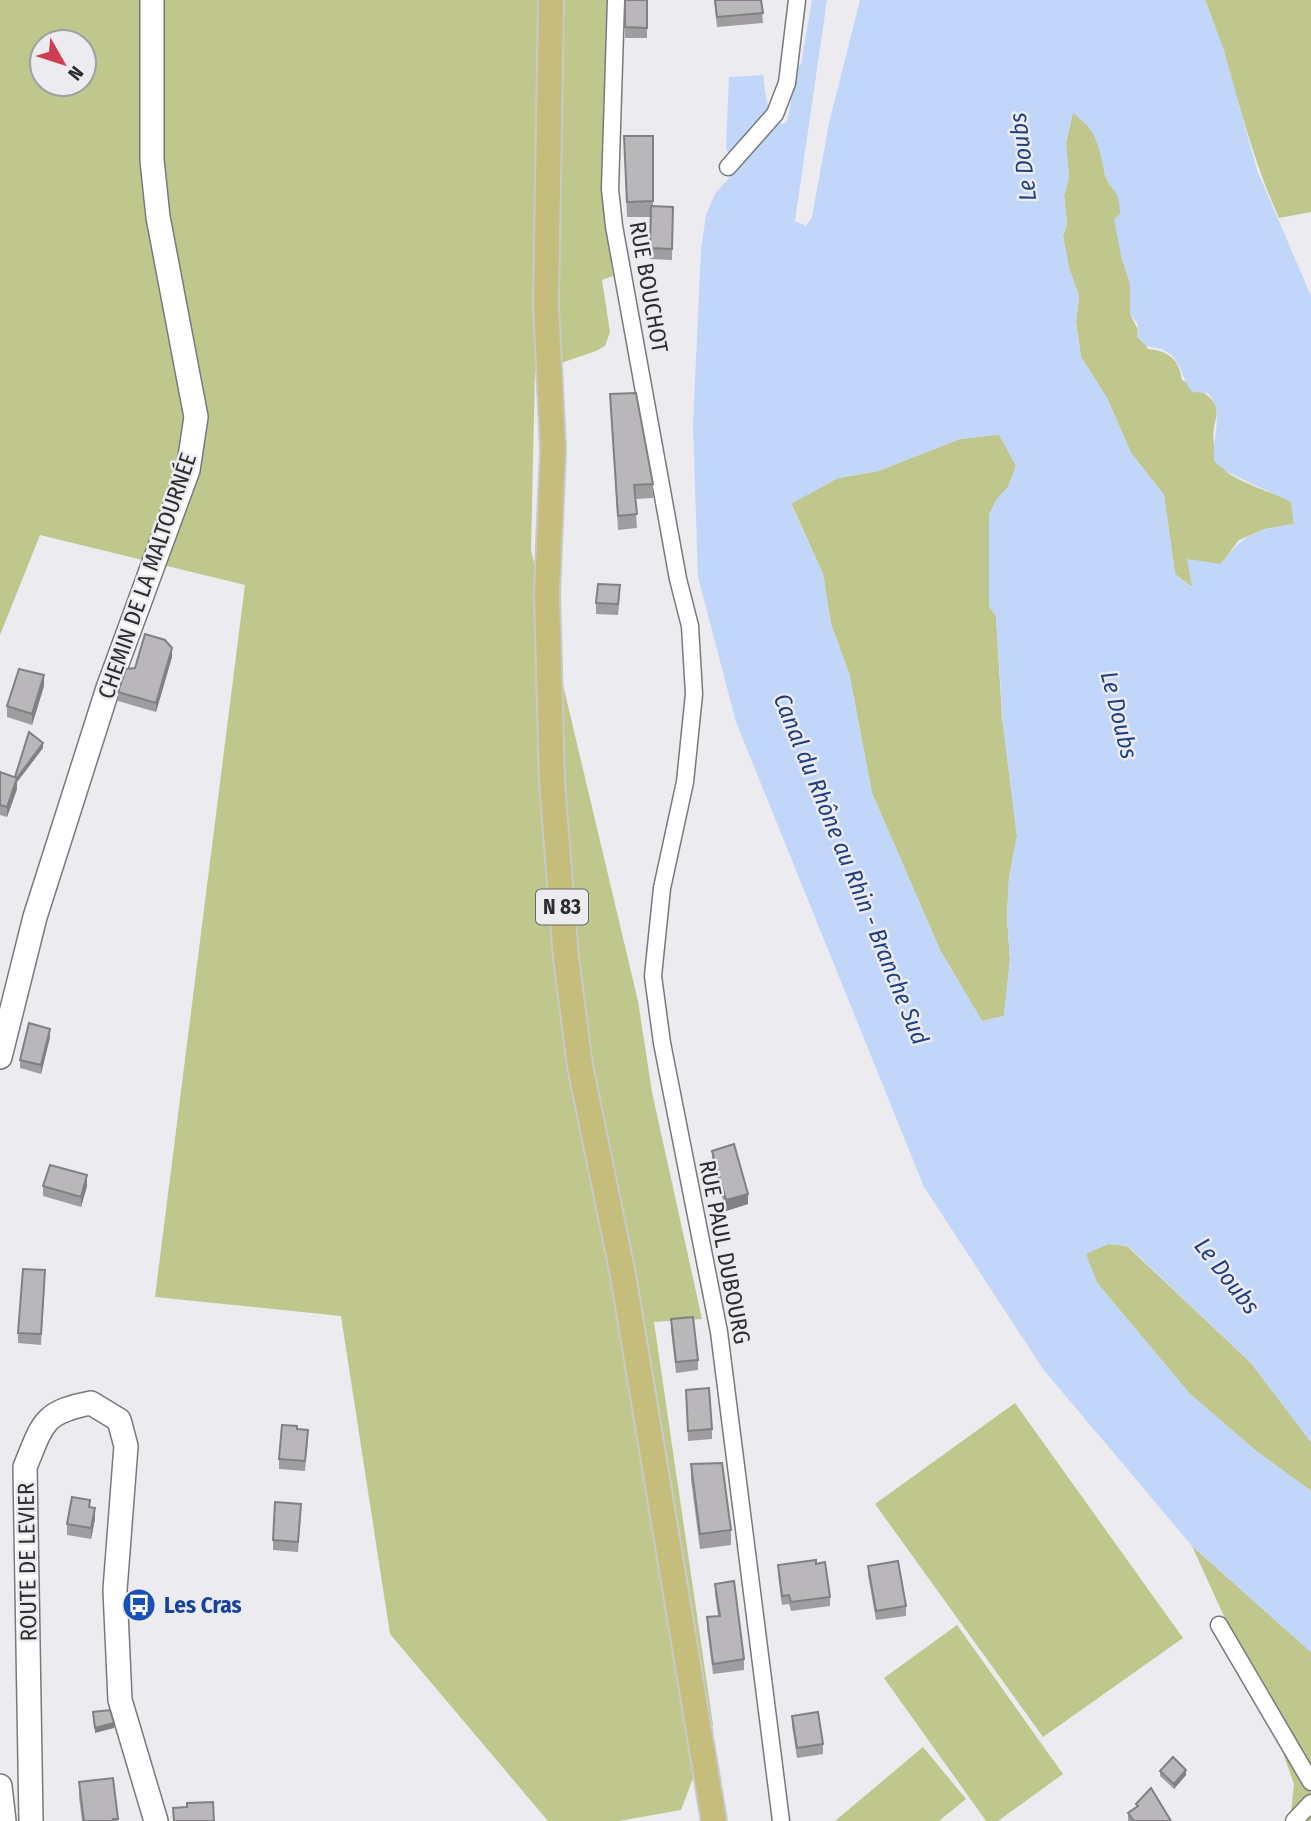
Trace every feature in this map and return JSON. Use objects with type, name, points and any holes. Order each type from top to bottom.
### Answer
[{"type":"main road","name":"N 83","points":[[551,0],[546,304],[552,449],[547,593],[552,783],[566,958],[580,1066],[623,1275],[714,1821]]},
{"type":"street","name":"CHEMIN DE LA MALTOURNÉE","points":[[0,1057],[35,917],[84,765],[188,470],[196,417],[158,217],[152,160],[152,0]]},
{"type":"street","name":"RUE BOUCHOT","points":[[616,0],[610,189],[614,226],[678,579],[690,626],[694,694]]},
{"type":"street","points":[[727,167],[775,114],[787,83],[797,0]]},
{"type":"street","name":"RUE PAUL DUBOURG","points":[[694,694],[685,782],[662,888],[653,976],[662,1043],[719,1332],[781,1821]]},
{"type":"street","name":"ROUTE DE LEVIER","points":[[31,1821],[25,1466],[40,1430],[60,1409],[92,1403],[119,1420],[126,1446],[115,1590],[116,1659],[120,1700],[156,1821]]},
{"type":"street","points":[[1219,1625],[1311,1782]]},
{"type":"street","points":[[0,1786],[4,1821]]},
{"type":"street","points":[[1294,1821],[1311,1803]]},
{"type":"green space","points":[[0,0],[607,0],[601,190],[613,276],[602,280],[610,332],[605,346],[596,351],[535,372],[531,550],[638,1001],[652,1092],[702,1319],[654,1322],[713,1725],[681,1810],[619,1821],[548,1821],[390,1634],[341,1316],[155,1297],[245,585],[40,535],[0,635]]},
{"type":"green space","points":[[1205,0],[1311,0],[1311,212],[1279,218],[1258,165]]},
{"type":"green space","points":[[1073,112],[1093,131],[1103,159],[1105,176],[1120,197],[1121,256],[1130,283],[1130,314],[1148,349],[1172,357],[1182,380],[1212,400],[1217,415],[1213,432],[1214,443],[1226,471],[1291,501],[1294,524],[1265,529],[1239,540],[1221,564],[1193,588],[1175,574],[1164,495],[1131,453],[1107,398],[1081,357],[1076,322],[1079,296],[1069,268],[1063,236],[1067,223],[1064,196],[1069,177],[1066,143]]},
{"type":"green space","points":[[999,434],[1016,466],[1008,487],[997,499],[989,515],[989,606],[996,616],[1002,717],[1017,836],[1009,878],[1007,917],[1010,960],[1004,1016],[982,1021],[940,950],[872,793],[849,673],[831,624],[823,574],[791,503],[838,478],[878,471],[960,439]]},
{"type":"green space","points":[[1108,1244],[1127,1246],[1251,1363],[1311,1442],[1311,1491],[1255,1450],[1190,1394],[1097,1283],[1085,1253]]},
{"type":"green space","points":[[1015,1403],[1183,1638],[1043,1737],[875,1504]]},
{"type":"green space","points":[[1192,1546],[1311,1652],[1311,1821],[1290,1821],[1294,1784],[1251,1662],[1233,1636]]},
{"type":"green space","points":[[957,1625],[1063,1774],[998,1821],[986,1821],[884,1678]]},
{"type":"green space","points":[[923,1747],[966,1799],[939,1821],[835,1821]]},
{"type":"water","points":[[812,0],[827,0],[795,221],[806,226],[812,217],[829,123],[860,0],[1205,0],[1224,50],[1257,170],[1311,296],[1311,1442],[1251,1363],[1128,1246],[1108,1244],[1086,1254],[1097,1283],[1190,1394],[1255,1450],[1311,1491],[1311,1652],[1192,1546],[1043,1369],[924,1187],[736,722],[698,577],[693,425],[701,249],[706,215],[715,194],[735,171],[726,148],[729,77],[763,75],[769,108],[782,124],[787,122],[797,67],[801,64]],"holes":[[[1073,113],[1092,133],[1107,180],[1117,194],[1120,214],[1114,219],[1121,256],[1130,283],[1130,314],[1138,324],[1137,337],[1149,347],[1171,355],[1192,392],[1208,393],[1213,400],[1217,417],[1214,461],[1227,472],[1291,502],[1294,524],[1270,528],[1244,539],[1221,564],[1187,559],[1192,588],[1175,574],[1164,495],[1131,453],[1107,398],[1081,357],[1076,322],[1079,296],[1069,268],[1063,236],[1067,223],[1064,196],[1069,177],[1066,143]],[[999,435],[1016,466],[1008,487],[989,514],[989,606],[996,617],[1003,725],[1017,836],[1009,878],[1007,917],[1010,960],[1004,1016],[982,1021],[940,950],[872,793],[849,673],[831,624],[823,574],[791,504],[838,478],[878,471],[960,439]]]},
{"type":"building","points":[[625,0],[647,0],[647,28],[625,27]]},
{"type":"building","points":[[715,0],[761,0],[763,13],[717,17]]},
{"type":"building","points":[[624,136],[653,136],[653,201],[627,202]]},
{"type":"building","points":[[651,206],[673,207],[672,249],[650,248]]},
{"type":"building","points":[[636,393],[653,484],[634,485],[637,514],[618,516],[610,394]]},
{"type":"building","points":[[598,584],[620,585],[618,604],[596,603]]},
{"type":"building","points":[[145,634],[165,640],[172,648],[156,703],[118,692],[126,669],[135,668]]},
{"type":"building","points":[[19,669],[44,675],[32,714],[7,706]]},
{"type":"building","points":[[29,732],[43,743],[17,778],[15,777]]},
{"type":"building","points":[[0,772],[17,778],[7,807],[0,805]]},
{"type":"building","points":[[29,1023],[50,1029],[41,1065],[20,1060]]},
{"type":"building","points":[[734,1144],[748,1194],[726,1200],[712,1151]]},
{"type":"building","points":[[50,1165],[87,1175],[81,1197],[43,1186]]},
{"type":"building","points":[[23,1269],[45,1270],[41,1334],[18,1333]]},
{"type":"building","points":[[693,1317],[698,1360],[676,1362],[671,1319]]},
{"type":"building","points":[[709,1388],[712,1429],[688,1431],[686,1390]]},
{"type":"building","points":[[282,1425],[308,1430],[305,1461],[279,1459]]},
{"type":"building","points":[[722,1463],[731,1530],[700,1534],[691,1464]]},
{"type":"building","points":[[72,1497],[90,1500],[89,1507],[95,1508],[91,1528],[67,1524]]},
{"type":"building","points":[[275,1502],[301,1504],[298,1542],[273,1540]]},
{"type":"building","points":[[816,1560],[816,1564],[825,1562],[830,1597],[791,1602],[789,1595],[782,1596],[778,1565]]},
{"type":"building","points":[[898,1561],[906,1606],[876,1611],[868,1566]]},
{"type":"building","points":[[734,1581],[744,1659],[713,1664],[707,1617],[720,1616],[715,1584]]},
{"type":"building","points":[[110,1710],[114,1723],[95,1728],[93,1712]]},
{"type":"building","points":[[818,1712],[823,1744],[797,1748],[792,1716]]},
{"type":"building","points":[[1173,1757],[1186,1770],[1174,1784],[1160,1771]]},
{"type":"building","points":[[113,1778],[118,1819],[84,1821],[79,1782]]},
{"type":"building","points":[[1151,1788],[1171,1821],[1134,1821],[1128,1813],[1138,1806],[1136,1804]]},
{"type":"building","points":[[213,1802],[214,1821],[174,1821],[173,1808],[187,1807],[187,1803]]},
{"type":"place","name":"Les Cras","points":[[139,1605]]},
{"type":"water label","name":"Le Doubs","points":[[1023,157]]},
{"type":"water label","name":"Le Doubs","points":[[1119,715]]},
{"type":"water label","name":"Canal du Rhône au Rhin - Branche Sud","points":[[851,869]]},
{"type":"water label","name":"Le Doubs","points":[[1227,1276]]}]
